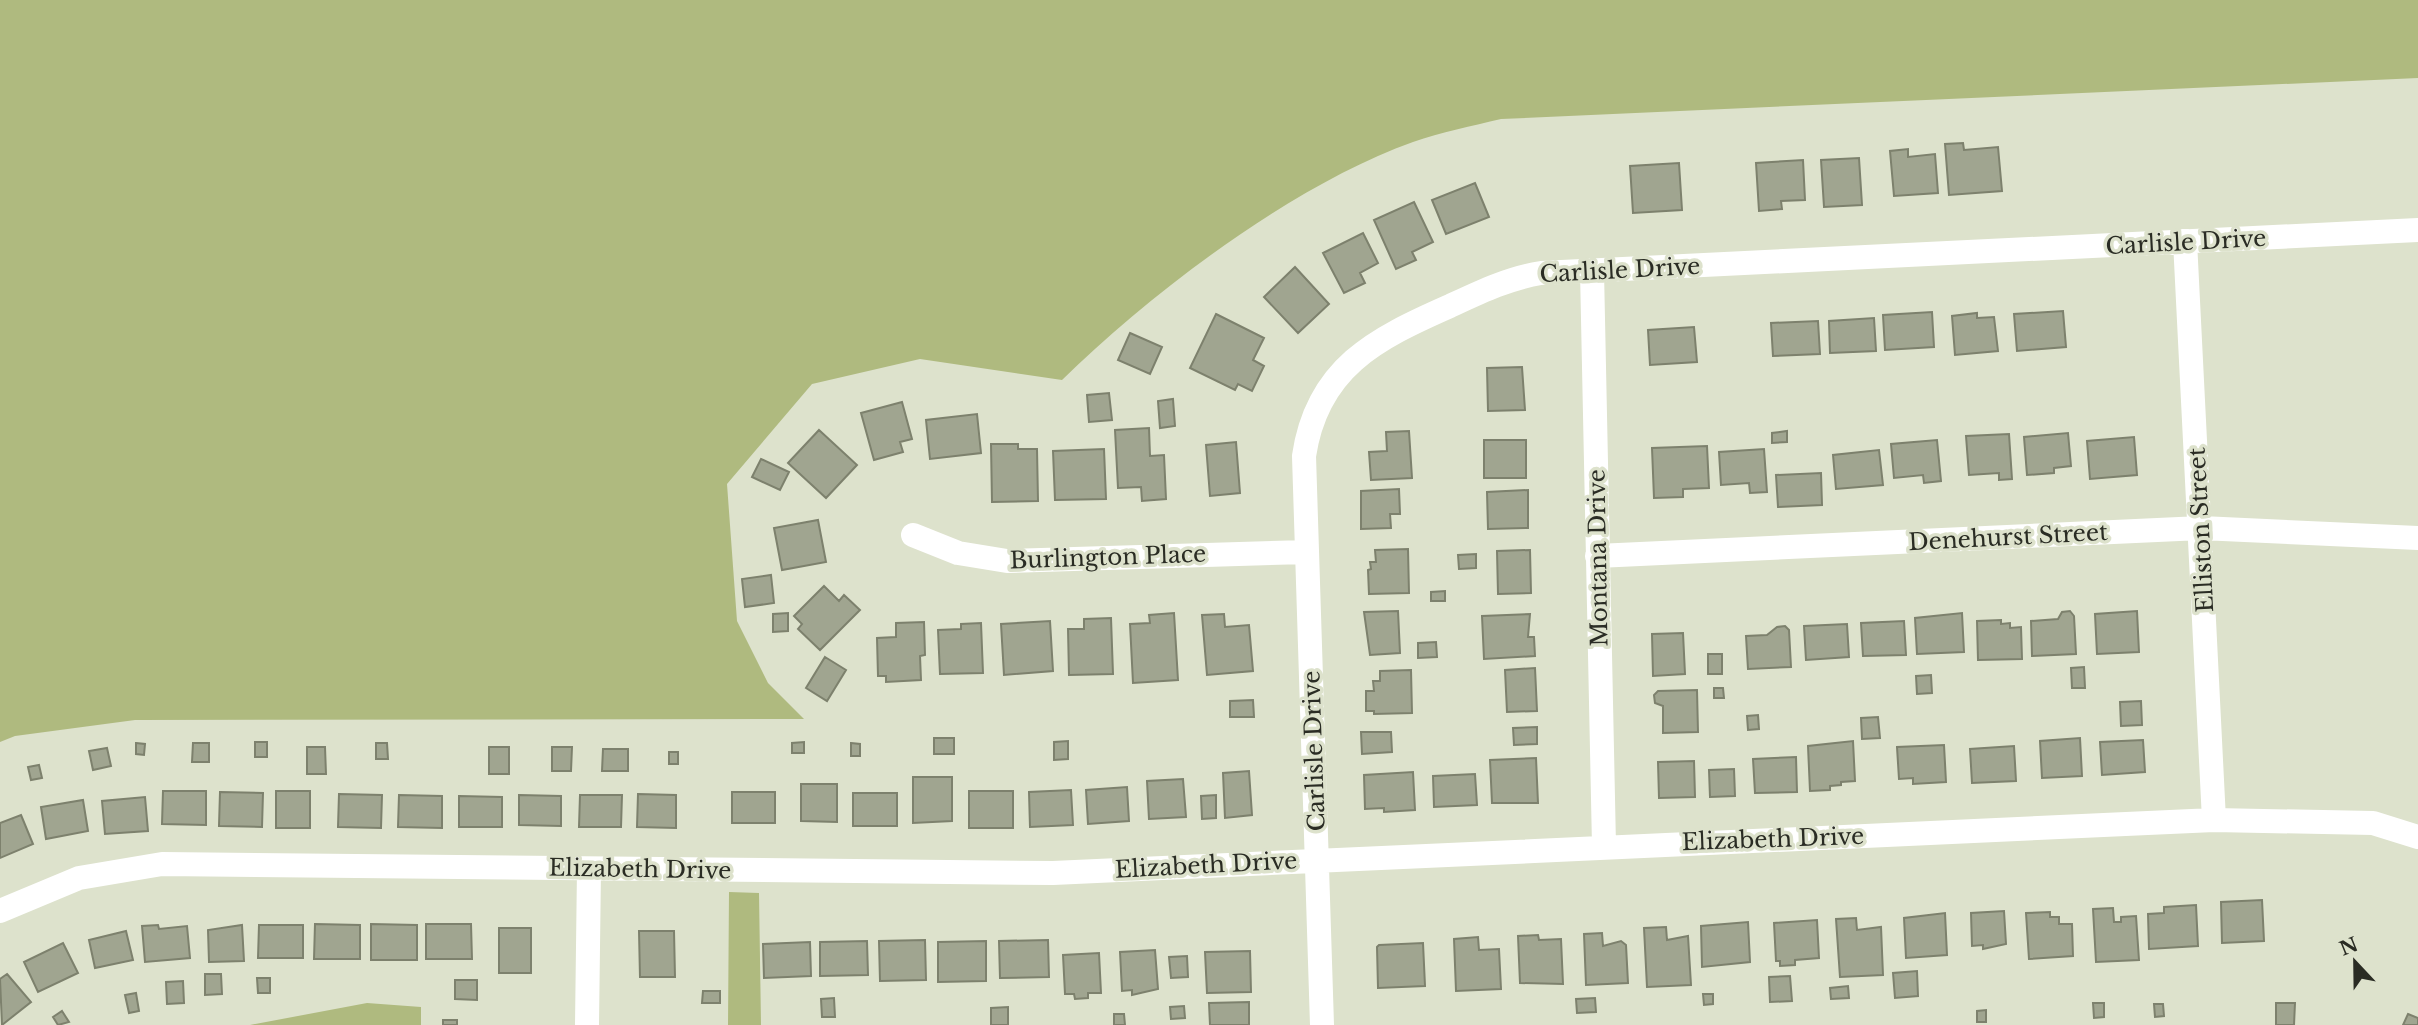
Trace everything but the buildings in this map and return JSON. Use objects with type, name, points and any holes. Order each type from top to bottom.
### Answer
[{"type":"street","name":"Carlisle Drive","points":[[1322,1025],[1319,860],[1304,456],[1307,434],[1321,400],[1344,368],[1396,330],[1501,283],[1541,273],[2418,230]]},
{"type":"street","name":"Elliston Street","points":[[2185,241],[2214,820]]},
{"type":"street","name":"Montana Drive","points":[[1592,271],[1604,846]]},
{"type":"street","name":"Denehurst Street","points":[[1597,556],[2201,528],[2418,538]]},
{"type":"street","name":"Burlington Place","points":[[913,535],[958,553],[1007,561],[1306,552]]},
{"type":"street","name":"Elizabeth Drive","points":[[0,911],[79,877],[162,864],[1053,873],[2214,820],[2373,823],[2418,837]]},
{"type":"street","points":[[587,1025],[589,869]]},
{"type":"green space","points":[[0,0],[2418,0],[2418,78],[1501,119],[1434,135],[1367,161],[1273,213],[1181,277],[1138,311],[1062,380],[920,359],[812,384],[727,484],[737,621],[768,683],[804,719],[135,720],[15,736],[0,742]]},
{"type":"green space","points":[[729,892],[759,893],[761,1025],[728,1025]]},
{"type":"green space","points":[[367,1003],[421,1007],[421,1025],[250,1025]]}]
